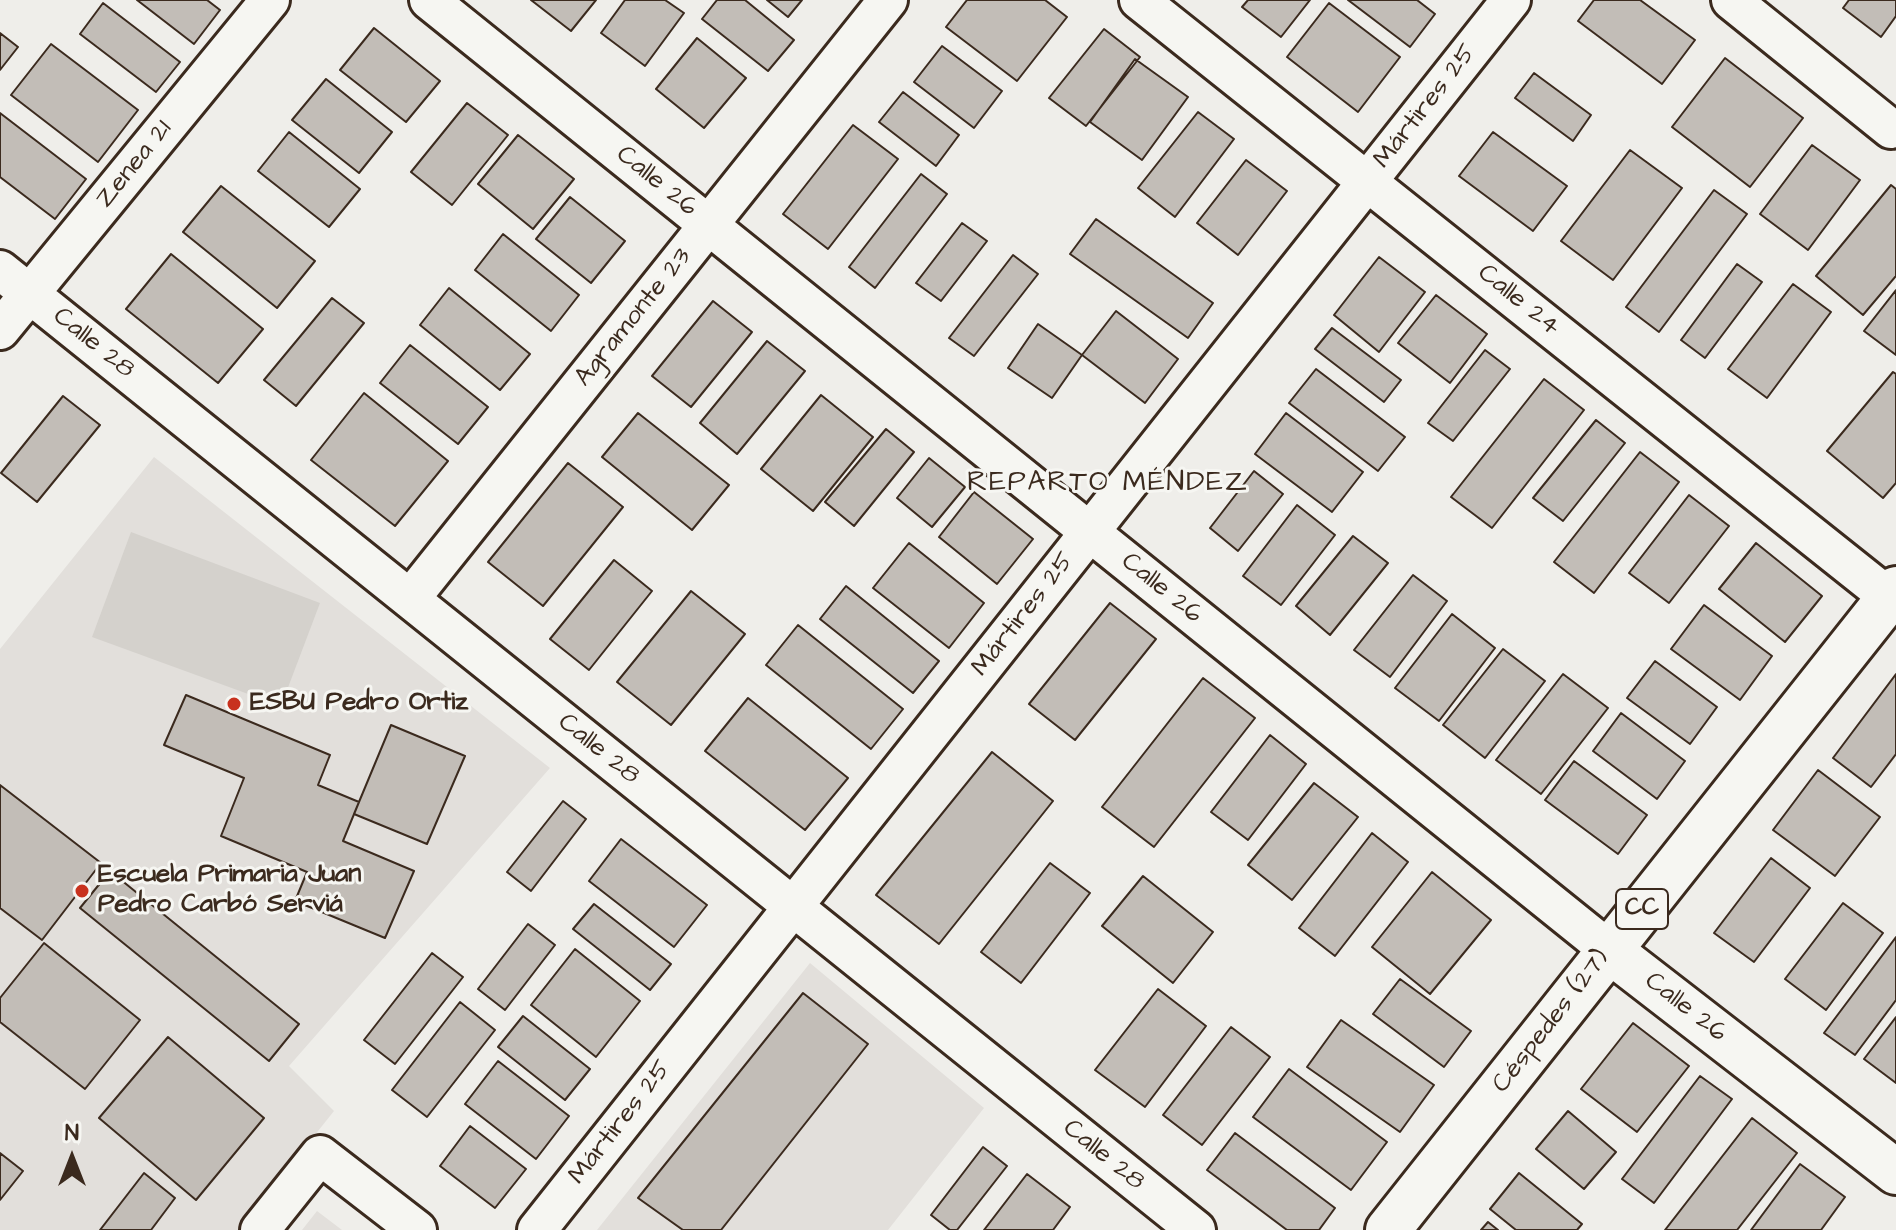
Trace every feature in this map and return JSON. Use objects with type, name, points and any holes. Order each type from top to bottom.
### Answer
[{"type":"main road","name":"Céspedes (27)","points":[[1388,1230],[1894,596]]},
{"type":"main road","name":"Calle 26","points":[[1609,950],[1896,1172]]},
{"type":"street","name":"Zenea 21","points":[[0,330],[270,0]]},
{"type":"street","name":"Calle 26","points":[[429,0],[1609,950]]},
{"type":"street","name":"Agramonte 23","points":[[410,599],[888,0]]},
{"type":"street","name":"Calle 24","points":[[1139,0],[1894,596]]},
{"type":"street","name":"Mártires 25","points":[[537,1230],[1511,0]]},
{"type":"street","points":[[1731,0],[1891,129]]},
{"type":"street","name":"Calle 28","points":[[0,270],[1196,1230]]},
{"type":"street","points":[[260,1230],[320,1155],[417,1230]]},
{"type":"shaded area","name":"ESBU Pedro Ortiz","points":[[154,457],[550,768],[289,1066],[334,1111],[239,1230],[0,1230],[0,649]]},
{"type":"shaded area","points":[[131,532],[320,603],[281,706],[92,637]]},
{"type":"shaded area","points":[[810,963],[984,1108],[888,1230],[597,1230]]},
{"type":"shaded area","points":[[317,1211],[342,1230],[302,1230]]},
{"type":"building","points":[[137,0],[207,0],[220,10],[194,44]]},
{"type":"building","points":[[531,0],[596,0],[571,31]]},
{"type":"building","points":[[625,0],[665,0],[684,13],[645,66],[601,33]]},
{"type":"building","points":[[717,0],[745,0],[794,40],[768,71],[702,19]]},
{"type":"building","points":[[767,0],[802,0],[788,17]]},
{"type":"building","points":[[967,0],[1045,0],[1067,17],[1017,81],[946,27]]},
{"type":"building","points":[[1248,0],[1310,0],[1281,37],[1242,7]]},
{"type":"building","points":[[1348,0],[1417,0],[1435,14],[1410,47]]},
{"type":"building","points":[[1594,0],[1640,0],[1695,40],[1662,84],[1578,21]]},
{"type":"building","points":[[1849,0],[1896,0],[1896,16],[1881,37],[1843,8]]},
{"type":"building","points":[[103,3],[180,62],[156,92],[80,34]]},
{"type":"building","points":[[1329,3],[1400,57],[1358,112],[1287,57]]},
{"type":"building","points":[[374,28],[440,81],[406,122],[340,70]]},
{"type":"building","points":[[1104,29],[1140,57],[1086,126],[1049,98]]},
{"type":"building","points":[[0,33],[18,47],[0,70]]},
{"type":"building","points":[[697,38],[746,78],[704,128],[656,89]]},
{"type":"building","points":[[51,44],[138,110],[98,162],[11,95]]},
{"type":"building","points":[[942,46],[1002,91],[974,128],[914,82]]},
{"type":"building","points":[[1725,58],[1803,118],[1750,187],[1672,127]]},
{"type":"building","points":[[1135,59],[1188,97],[1142,160],[1090,122]]},
{"type":"building","points":[[1534,73],[1591,115],[1573,141],[1515,98]]},
{"type":"building","points":[[326,79],[392,132],[359,173],[292,120]]},
{"type":"building","points":[[903,92],[959,135],[936,166],[879,122]]},
{"type":"building","points":[[467,103],[508,135],[452,205],[411,172]]},
{"type":"building","points":[[1198,112],[1234,139],[1175,217],[1138,188]]},
{"type":"building","points":[[0,113],[86,179],[55,219],[0,177]]},
{"type":"building","points":[[853,125],[898,159],[828,249],[783,214]]},
{"type":"building","points":[[289,132],[360,189],[329,227],[258,171]]},
{"type":"building","points":[[1493,132],[1567,186],[1533,231],[1459,176]]},
{"type":"building","points":[[518,135],[574,179],[533,229],[478,184]]},
{"type":"building","points":[[1812,145],[1860,180],[1808,250],[1760,214]]},
{"type":"building","points":[[1630,150],[1682,188],[1613,280],[1561,241]]},
{"type":"building","points":[[1246,160],[1287,191],[1238,255],[1197,223]]},
{"type":"building","points":[[921,174],[947,194],[875,288],[849,267]]},
{"type":"building","points":[[1891,185],[1896,189],[1896,276],[1863,315],[1816,276]]},
{"type":"building","points":[[221,186],[315,261],[277,308],[183,232]]},
{"type":"building","points":[[1714,190],[1747,214],[1659,332],[1626,307]]},
{"type":"building","points":[[570,197],[625,241],[591,283],[536,239]]},
{"type":"building","points":[[1096,219],[1213,303],[1188,338],[1070,254]]},
{"type":"building","points":[[962,223],[987,241],[941,301],[916,283]]},
{"type":"building","points":[[503,234],[579,295],[551,331],[475,270]]},
{"type":"building","points":[[171,254],[263,329],[218,383],[126,309]]},
{"type":"building","points":[[1013,255],[1038,274],[974,356],[949,338]]},
{"type":"building","points":[[1379,257],[1425,292],[1379,352],[1334,315]]},
{"type":"building","points":[[1737,264],[1762,282],[1705,358],[1681,340]]},
{"type":"building","points":[[1793,284],[1831,312],[1767,398],[1728,369]]},
{"type":"building","points":[[449,288],[530,354],[500,390],[420,325]]},
{"type":"building","points":[[1896,290],[1896,355],[1864,331]]},
{"type":"building","points":[[1436,295],[1487,334],[1450,383],[1398,343]]},
{"type":"building","points":[[332,298],[364,323],[296,406],[264,380]]},
{"type":"building","points":[[713,301],[752,332],[691,407],[652,376]]},
{"type":"building","points":[[1116,311],[1178,359],[1145,403],[1082,355]]},
{"type":"building","points":[[1038,324],[1082,355],[1052,398],[1008,368]]},
{"type":"building","points":[[1332,328],[1401,380],[1384,402],[1315,349]]},
{"type":"building","points":[[767,341],[805,371],[737,454],[700,423]]},
{"type":"building","points":[[410,345],[488,407],[458,444],[380,383]]},
{"type":"building","points":[[1485,350],[1510,369],[1453,441],[1428,423]]},
{"type":"building","points":[[1316,369],[1405,437],[1378,471],[1289,403]]},
{"type":"building","points":[[1893,372],[1896,374],[1896,483],[1883,498],[1827,451]]},
{"type":"building","points":[[1544,379],[1584,410],[1492,528],[1451,497]]},
{"type":"building","points":[[364,393],[448,461],[395,526],[311,460]]},
{"type":"building","points":[[821,395],[873,437],[813,511],[761,469]]},
{"type":"building","points":[[63,396],[100,425],[37,502],[1,473]]},
{"type":"building","points":[[638,413],[729,485],[692,530],[602,457]]},
{"type":"building","points":[[1286,413],[1363,472],[1332,512],[1255,454]]},
{"type":"building","points":[[1596,420],[1625,443],[1563,521],[1533,498]]},
{"type":"building","points":[[886,429],[914,452],[854,526],[825,502]]},
{"type":"building","points":[[1640,452],[1679,482],[1594,593],[1554,562]]},
{"type":"building","points":[[929,458],[965,487],[932,527],[897,498]]},
{"type":"building","points":[[568,463],[623,507],[543,606],[488,562]]},
{"type":"building","points":[[1254,471],[1283,494],[1238,551],[1210,528]]},
{"type":"building","points":[[974,492],[1033,539],[997,584],[939,537]]},
{"type":"building","points":[[1689,495],[1729,526],[1669,603],[1629,573]]},
{"type":"building","points":[[1297,505],[1335,535],[1281,605],[1243,576]]},
{"type":"building","points":[[1353,536],[1388,563],[1330,635],[1296,606]]},
{"type":"building","points":[[909,543],[984,603],[949,648],[873,588]]},
{"type":"building","points":[[1756,543],[1822,596],[1785,642],[1719,589]]},
{"type":"building","points":[[614,560],[652,591],[589,670],[550,639]]},
{"type":"building","points":[[1413,575],[1447,601],[1390,677],[1354,650]]},
{"type":"building","points":[[846,586],[939,661],[913,693],[820,619]]},
{"type":"building","points":[[691,591],[745,634],[671,725],[617,682]]},
{"type":"building","points":[[1110,603],[1156,639],[1075,740],[1029,704]]},
{"type":"building","points":[[1704,605],[1772,656],[1740,700],[1671,649]]},
{"type":"building","points":[[1452,614],[1495,648],[1439,721],[1395,688]]},
{"type":"building","points":[[798,625],[903,709],[871,749],[766,665]]},
{"type":"building","points":[[1503,649],[1545,681],[1485,758],[1443,725]]},
{"type":"building","points":[[1655,661],[1717,707],[1690,744],[1627,698]]},
{"type":"building","points":[[1563,674],[1608,708],[1541,794],[1496,760]]},
{"type":"building","points":[[1896,674],[1896,754],[1871,787],[1833,758]]},
{"type":"building","points":[[1203,678],[1255,718],[1154,847],[1102,807]]},
{"type":"building","points":[[186,695],[330,755],[318,785],[359,802],[343,841],[414,871],[385,938],[295,901],[307,872],[221,836],[244,778],[164,745]]},
{"type":"building","points":[[748,698],[848,778],[805,830],[705,751]]},
{"type":"building","points":[[1621,713],[1685,761],[1657,799],[1593,751]]},
{"type":"building","points":[[391,725],[465,756],[427,844],[354,814]]},
{"type":"building","points":[[1270,735],[1306,764],[1248,840],[1211,812]]},
{"type":"building","points":[[992,752],[1053,801],[939,944],[876,895]]},
{"type":"building","points":[[1574,761],[1647,815],[1618,854],[1545,800]]},
{"type":"building","points":[[1818,770],[1880,817],[1835,876],[1773,830]]},
{"type":"building","points":[[1314,783],[1358,817],[1292,900],[1248,865]]},
{"type":"building","points":[[0,785],[101,863],[42,940],[0,908]]},
{"type":"building","points":[[563,801],[586,819],[531,891],[507,872]]},
{"type":"building","points":[[1372,833],[1408,862],[1335,956],[1299,928]]},
{"type":"building","points":[[621,839],[707,905],[674,947],[589,881]]},
{"type":"building","points":[[1771,858],[1810,888],[1754,962],[1714,933]]},
{"type":"building","points":[[1050,863],[1090,893],[1021,983],[981,952]]},
{"type":"building","points":[[110,871],[299,1024],[269,1061],[80,908]]},
{"type":"building","points":[[1432,872],[1491,920],[1430,994],[1372,947]]},
{"type":"building","points":[[1143,876],[1213,932],[1173,983],[1102,926]]},
{"type":"building","points":[[1843,903],[1883,933],[1826,1010],[1785,979]]},
{"type":"building","points":[[594,904],[671,964],[650,990],[573,929]]},
{"type":"building","points":[[528,924],[555,945],[505,1010],[478,989]]},
{"type":"building","points":[[1896,937],[1896,1000],[1855,1055],[1824,1033]]},
{"type":"building","points":[[44,943],[140,1020],[85,1089],[0,1022],[0,998]]},
{"type":"building","points":[[575,949],[640,1001],[596,1057],[531,1005]]},
{"type":"building","points":[[432,953],[463,977],[395,1064],[364,1040]]},
{"type":"building","points":[[1400,979],[1471,1031],[1444,1067],[1373,1014]]},
{"type":"building","points":[[1158,989],[1206,1026],[1145,1107],[1095,1070]]},
{"type":"building","points":[[803,993],[868,1044],[721,1230],[683,1230],[638,1198]]},
{"type":"building","points":[[460,1002],[495,1030],[427,1117],[392,1090]]},
{"type":"building","points":[[523,1016],[590,1069],[565,1100],[498,1047]]},
{"type":"building","points":[[1896,1017],[1896,1083],[1864,1059]]},
{"type":"building","points":[[1341,1020],[1434,1085],[1400,1132],[1307,1067]]},
{"type":"building","points":[[1633,1023],[1689,1066],[1637,1132],[1581,1089]]},
{"type":"building","points":[[1231,1027],[1270,1057],[1202,1145],[1163,1115]]},
{"type":"building","points":[[168,1037],[264,1118],[196,1200],[99,1118]]},
{"type":"building","points":[[498,1061],[569,1116],[536,1159],[465,1104]]},
{"type":"building","points":[[1289,1069],[1387,1142],[1351,1190],[1253,1117]]},
{"type":"building","points":[[1700,1076],[1732,1099],[1654,1203],[1622,1179]]},
{"type":"building","points":[[1568,1111],[1616,1152],[1584,1189],[1536,1149]]},
{"type":"building","points":[[1752,1118],[1797,1153],[1737,1230],[1665,1230]]},
{"type":"building","points":[[470,1126],[526,1169],[495,1208],[440,1166]]},
{"type":"building","points":[[1235,1133],[1335,1208],[1319,1230],[1287,1230],[1207,1170]]},
{"type":"building","points":[[983,1147],[1007,1166],[957,1230],[950,1230],[931,1215]]},
{"type":"building","points":[[0,1153],[23,1171],[0,1200]]},
{"type":"building","points":[[1800,1164],[1845,1197],[1821,1230],[1751,1230]]},
{"type":"building","points":[[144,1173],[175,1198],[151,1230],[100,1230]]},
{"type":"building","points":[[1519,1173],[1582,1224],[1577,1230],[1516,1230],[1490,1209]]},
{"type":"building","points":[[1027,1174],[1070,1207],[1053,1230],[984,1230]]},
{"type":"building","points":[[1488,1222],[1498,1230],[1481,1230]]},
{"type":"place","name":"ESBU Pedro Ortiz","points":[[234,704]]},
{"type":"place","name":"Escuela Primaria Juan Pedro Carbó Serviá","points":[[82,891]]},
{"type":"district","name":"REPARTO MÉNDEZ","points":[[1108,484]]}]
